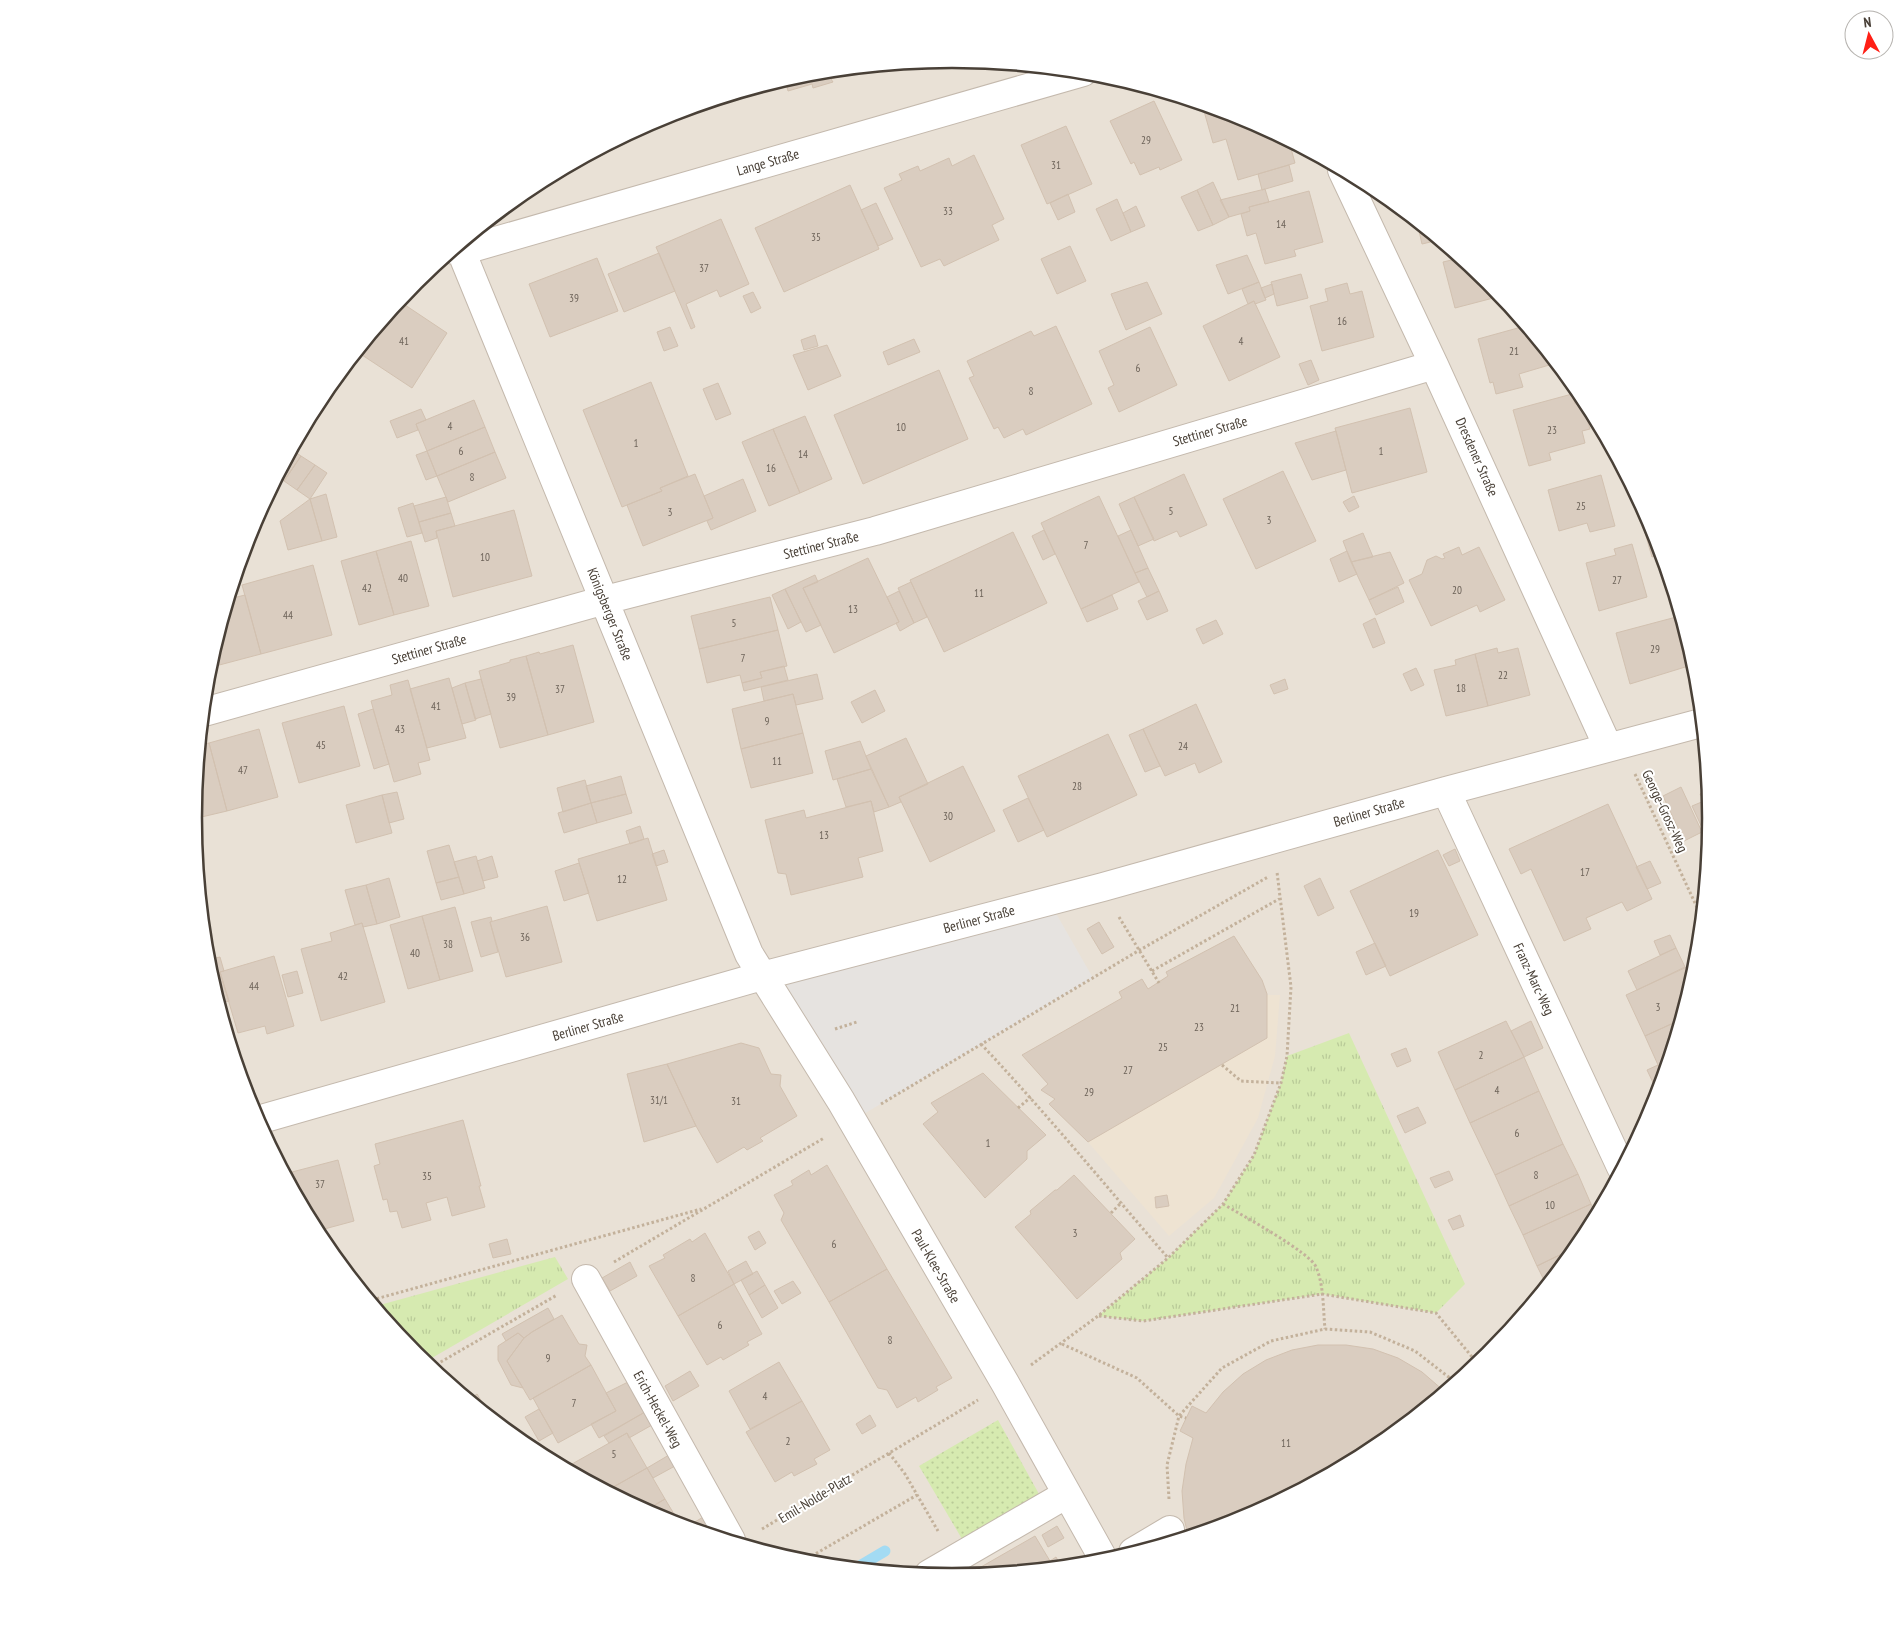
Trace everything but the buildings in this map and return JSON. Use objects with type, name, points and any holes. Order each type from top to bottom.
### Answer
[{"type":"street","name":"Lange Straße","points":[[464,248],[1066,77]]},
{"type":"street","name":"Dresdener Straße","points":[[1347,180],[1615,745]]},
{"type":"street","name":"Königsberger Straße","points":[[459,252],[749,954],[762,976]]},
{"type":"street","name":"Stettiner Straße","points":[[210,710],[604,600],[875,531],[1434,365]]},
{"type":"street","name":"Berliner Straße","points":[[265,1118],[762,976],[1103,887],[1278,837],[1696,724]]},
{"type":"street","name":"Franz-Marc-Weg","points":[[1446,791],[1618,1161]]},
{"type":"street","name":"Paul-Klee-Straße","points":[[762,976],[852,1121],[1005,1383],[1100,1553]]},
{"type":"street","name":"Erich-Heckel-Weg","points":[[586,1279],[727,1533]]},
{"type":"street","points":[[940,1568],[1067,1494]]},
{"type":"street","points":[[1154,1540],[1170,1530]]},
{"type":"path","name":"George-Grosz-Weg","points":[[1615,745],[1697,907]]},
{"type":"path","name":"Emil-Nolde-Platz","points":[[761,1530],[1005,1383],[1062,1344],[1168,1258],[1223,1204],[1254,1155],[1281,1083],[1287,1056],[1291,987],[1277,872],[1278,837]]},
{"type":"path","points":[[438,1363],[586,1279],[1138,951],[1277,872]]},
{"type":"path","points":[[1103,887],[1138,951],[1159,982]]},
{"type":"path","points":[[1152,971],[1280,899]]},
{"type":"path","points":[[981,1044],[1122,1202],[1168,1258]]},
{"type":"path","points":[[1222,1065],[1241,1082],[1281,1083]]},
{"type":"path","points":[[1018,1108],[1031,1098]]},
{"type":"path","points":[[1111,1213],[1122,1202]]},
{"type":"path","points":[[1223,1204],[1281,1238],[1316,1265],[1322,1294],[1325,1329]]},
{"type":"path","points":[[377,1299],[706,1208]]},
{"type":"path","points":[[1098,1316],[1143,1321],[1322,1294],[1436,1312],[1472,1357]]},
{"type":"path","points":[[1170,1530],[1167,1465],[1179,1416],[1222,1368],[1271,1341],[1325,1329],[1370,1332],[1415,1351],[1450,1378]]},
{"type":"path","points":[[1062,1344],[1137,1378],[1179,1416],[1186,1418]]},
{"type":"path","points":[[889,1453],[905,1474],[939,1532]]},
{"type":"path","points":[[814,1554],[917,1495]]},
{"type":"shaded area","points":[[903,69],[1001,69],[1050,74],[1146,93],[1193,107],[1284,145],[1327,168],[1409,222],[1447,254],[1516,323],[1547,361],[1576,401],[1602,443],[1625,486],[1645,530],[1662,576],[1676,623],[1688,671],[1696,720],[1700,768],[1702,818],[1696,915],[1688,964],[1662,1059],[1645,1105],[1625,1149],[1602,1192],[1576,1234],[1516,1312],[1482,1348],[1409,1413],[1327,1467],[1284,1490],[1193,1528],[1146,1542],[1050,1561],[952,1568],[854,1561],[758,1542],[711,1528],[620,1490],[577,1467],[495,1413],[457,1381],[388,1312],[357,1274],[328,1234],[302,1192],[279,1149],[259,1105],[242,1059],[228,1012],[216,964],[208,915],[204,867],[202,818],[208,720],[216,671],[242,576],[259,530],[302,442],[328,401],[388,323],[422,287],[495,222],[577,168],[620,145],[711,107],[758,93],[854,74]]},
{"type":"shaded area","points":[[1049,901],[1093,978],[852,1121],[762,976]]},
{"type":"shaded area","points":[[1267,995],[1280,995],[1275,1056],[1258,1118],[1214,1198],[1169,1236],[1088,1142],[1267,1038]]},
{"type":"green space","points":[[1349,1033],[1465,1284],[1436,1313],[1322,1294],[1143,1321],[1098,1316],[1168,1258],[1223,1204],[1254,1155],[1281,1083],[1287,1056]]},
{"type":"green space","points":[[555,1257],[568,1279],[432,1358],[382,1304]]},
{"type":"green space","points":[[998,1420],[1039,1494],[962,1539],[919,1466]]},
{"type":"waterway","points":[[866,1562],[885,1551]]}]
